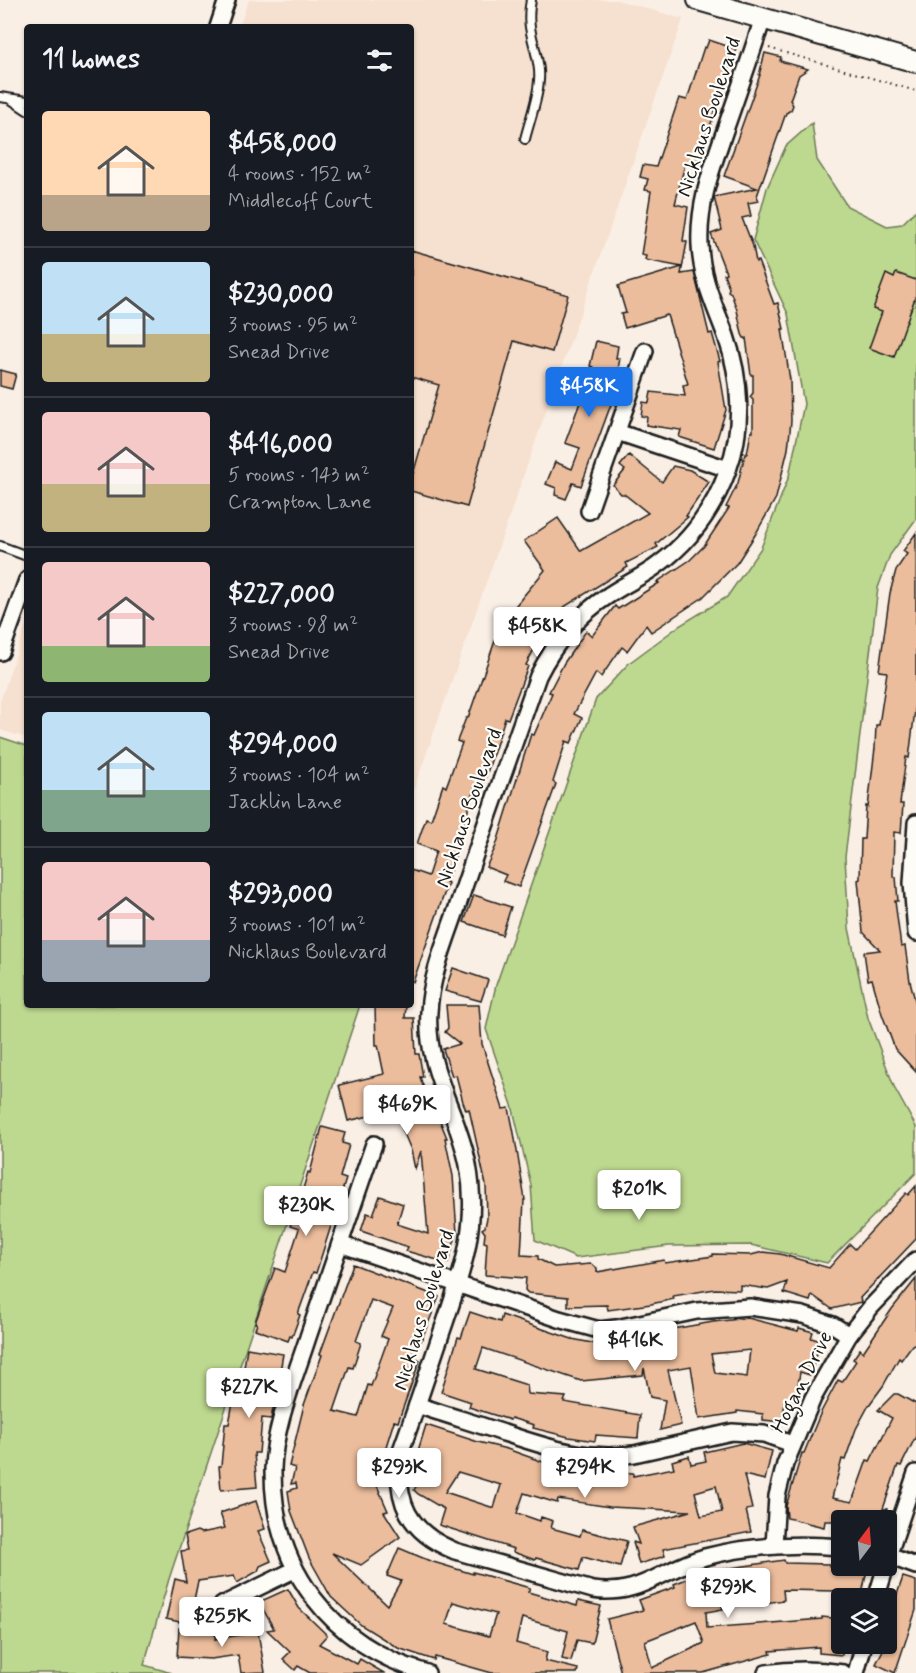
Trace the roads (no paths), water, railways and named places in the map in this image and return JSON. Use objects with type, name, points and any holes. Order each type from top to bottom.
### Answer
[{"type":"street","points":[[219,24],[227,0]]},
{"type":"street","points":[[698,0],[758,33],[916,62]]},
{"type":"street","name":"Nicklaus Boulevard","points":[[758,33],[705,188],[700,225],[704,277],[731,353],[738,391],[737,431],[728,470],[708,513],[685,541],[661,563],[595,604],[554,647],[538,676],[435,975],[428,1031],[434,1066],[464,1148],[471,1185],[470,1240],[458,1285],[400,1454],[398,1472],[399,1491],[404,1509],[414,1524],[439,1545],[610,1593],[628,1590],[674,1568],[706,1557],[758,1547],[831,1546]]},
{"type":"street","points":[[589,511],[645,351]]},
{"type":"street","points":[[617,432],[728,470]]},
{"type":"street","points":[[1,652],[24,588]]},
{"type":"street","points":[[916,823],[912,883],[916,933]]},
{"type":"street","points":[[374,1144],[291,1387],[275,1451],[274,1502],[277,1520],[294,1570],[323,1610],[359,1642],[391,1660],[427,1673]]},
{"type":"street","points":[[340,1244],[599,1330],[698,1311],[750,1307],[802,1315],[834,1325],[849,1335]]},
{"type":"street","name":"Hogan Drive","points":[[774,1546],[777,1496],[792,1444],[813,1398],[849,1335],[871,1307],[916,1260]]},
{"type":"street","points":[[417,1405],[558,1450],[588,1456],[634,1454],[732,1432],[764,1434],[792,1444]]},
{"type":"street","points":[[897,1530],[916,1473]]},
{"type":"street","points":[[897,1562],[916,1566]]},
{"type":"street","points":[[222,1605],[294,1570]]},
{"type":"street","points":[[856,1673],[861,1654]]},
{"type":"street","points":[[766,1673],[826,1670],[843,1673]]},
{"type":"lane","points":[[525,139],[539,73],[528,26],[531,0]]},
{"type":"lane","points":[[0,98],[24,101]]},
{"type":"lane","points":[[11,100],[24,108]]},
{"type":"lane","points":[[0,546],[24,555]]}]
